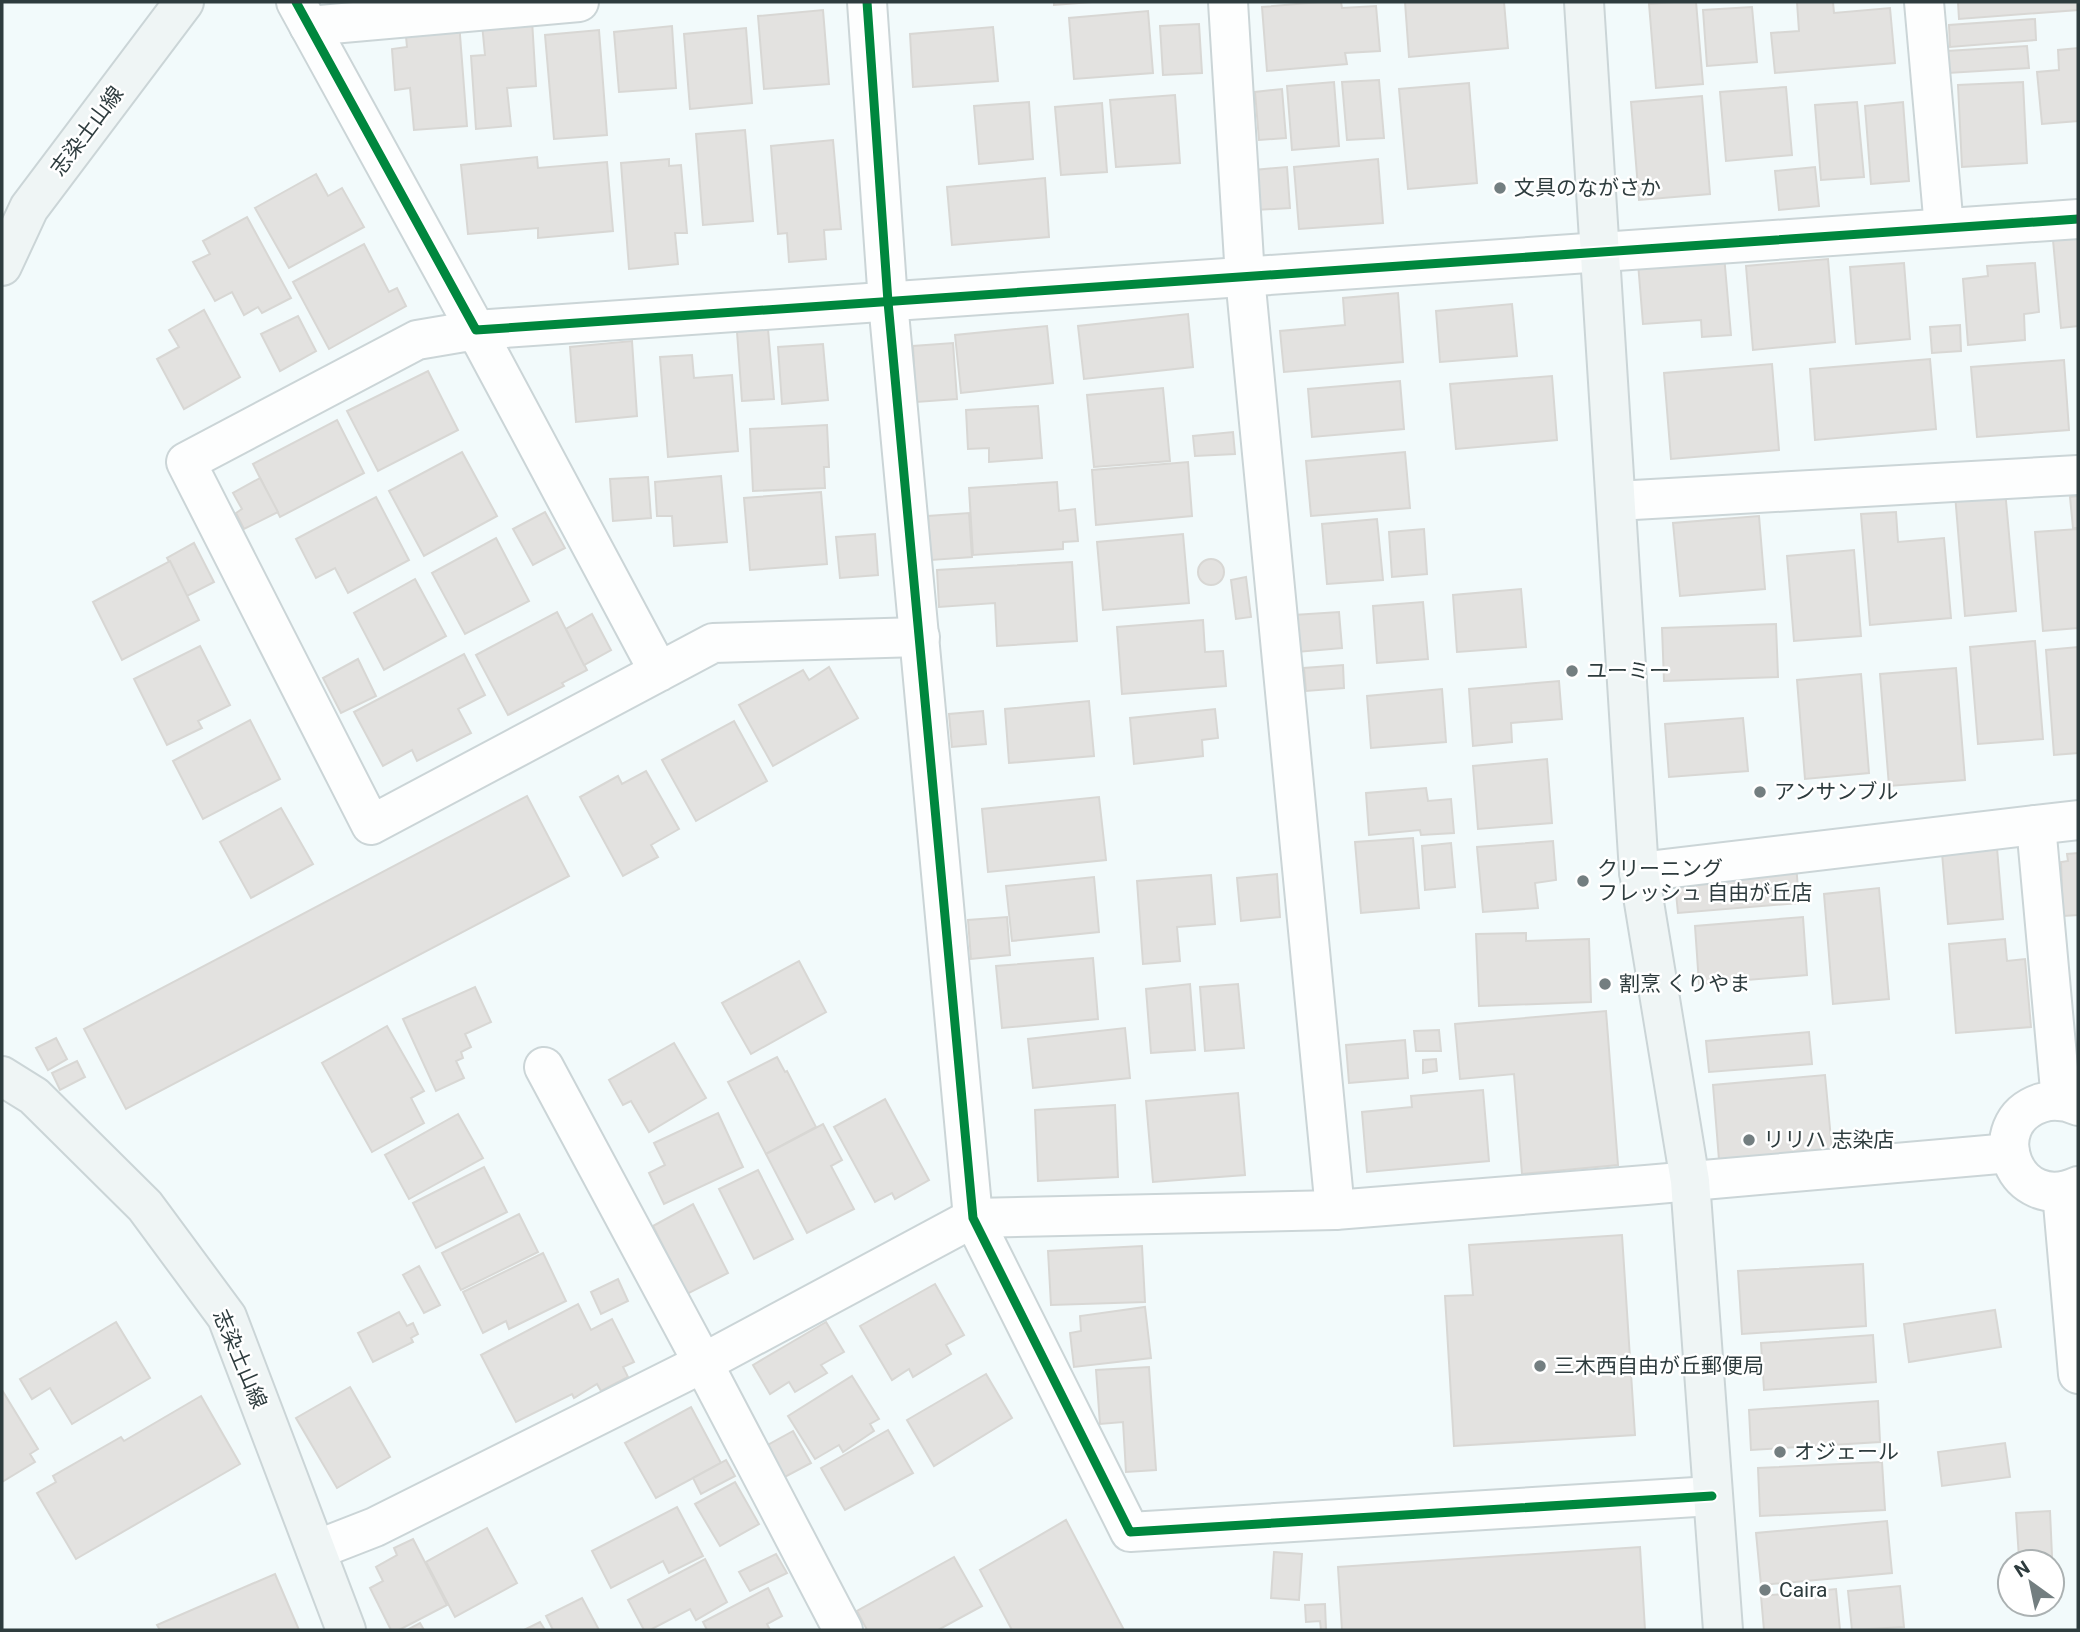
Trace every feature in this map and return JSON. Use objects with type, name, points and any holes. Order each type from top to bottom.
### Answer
[{"type":"street","name":"志染土山線","points":[[2,266],[29,208],[184,2]]},
{"type":"street","points":[[579,2],[302,14],[476,330],[659,672]]},
{"type":"street","points":[[867,2],[888,302],[973,1218],[1130,1532],[1712,1496]]},
{"type":"street","points":[[1228,2],[1245,277],[1335,1210]]},
{"type":"street","points":[[1584,2],[1639,872],[1690,1181],[1723,1630]]},
{"type":"street","points":[[1924,2],[1944,228]]},
{"type":"street","points":[[920,637],[713,643],[371,825],[186,462],[417,340],[476,330],[2078,219]]},
{"type":"street","points":[[1616,501],[2078,475]]},
{"type":"street","points":[[1639,872],[2078,820]]},
{"type":"street","points":[[2036,825],[2070,1104],[2047,1101],[2034,1105],[2014,1125],[2010,1153],[2013,1166],[2021,1178],[2033,1187],[2048,1192],[2070,1189],[2078,1374]]},
{"type":"street","points":[[544,1067],[704,1363],[843,1630]]},
{"type":"street","name":"志染土山線","points":[[2,1076],[34,1096],[145,1206],[227,1317],[345,1630]]},
{"type":"street","points":[[316,1550],[374,1527],[704,1363],[973,1218],[1335,1210],[2010,1153]]},
{"type":"building","points":[[1054,2],[1092,2],[1054,5]]},
{"type":"building","points":[[1341,2],[1342,8],[1376,6],[1380,51],[1345,53],[1347,64],[1267,71],[1262,7]]},
{"type":"building","points":[[1405,2],[1504,2],[1508,48],[1409,57]]},
{"type":"building","points":[[1696,2],[1703,84],[1656,88],[1649,4]]},
{"type":"building","points":[[1797,2],[1833,2],[1834,13],[1890,8],[1895,63],[1775,73],[1771,33],[1799,31]]},
{"type":"building","points":[[1958,2],[2077,2],[2078,10],[1959,19]]},
{"type":"building","points":[[1752,7],[1757,62],[1707,66],[1703,10]]},
{"type":"building","points":[[823,10],[829,84],[764,89],[758,16]]},
{"type":"building","points":[[1148,11],[1153,73],[1074,79],[1069,18]]},
{"type":"building","points":[[2035,19],[2036,40],[1950,47],[1949,25]]},
{"type":"building","points":[[532,20],[536,86],[507,88],[511,126],[476,129],[471,56],[485,55],[482,24]]},
{"type":"building","points":[[459,22],[467,126],[414,130],[410,88],[395,90],[392,49],[407,47],[405,26]]},
{"type":"building","points":[[1199,24],[1202,73],[1163,75],[1160,26]]},
{"type":"building","points":[[672,26],[676,88],[619,92],[614,32]]},
{"type":"building","points":[[993,27],[998,81],[913,87],[910,34]]},
{"type":"building","points":[[746,28],[752,103],[690,109],[684,34]]},
{"type":"building","points":[[599,30],[607,135],[554,139],[545,35]]},
{"type":"building","points":[[2027,46],[2029,68],[1948,73],[1947,51]]},
{"type":"building","points":[[2078,48],[2078,121],[2042,124],[2037,72],[2059,70],[2058,50]]},
{"type":"building","points":[[1379,80],[1384,138],[1347,140],[1342,82]]},
{"type":"building","points":[[1334,82],[1339,146],[1292,150],[1287,86]]},
{"type":"building","points":[[2023,82],[2027,163],[1962,167],[1958,85]]},
{"type":"building","points":[[1469,83],[1477,183],[1408,189],[1399,89]]},
{"type":"building","points":[[1786,87],[1792,155],[1726,161],[1720,92]]},
{"type":"building","points":[[1282,89],[1286,138],[1259,140],[1255,92]]},
{"type":"building","points":[[1175,95],[1180,163],[1116,167],[1110,100]]},
{"type":"building","points":[[1702,96],[1710,194],[1639,200],[1631,102]]},
{"type":"building","points":[[1029,102],[1033,159],[979,164],[974,106]]},
{"type":"building","points":[[1857,102],[1864,177],[1821,180],[1815,105]]},
{"type":"building","points":[[1903,102],[1909,181],[1871,184],[1865,106]]},
{"type":"building","points":[[1102,103],[1107,172],[1061,175],[1055,107]]},
{"type":"building","points":[[745,130],[753,221],[703,225],[696,134]]},
{"type":"building","points":[[833,140],[841,229],[824,230],[826,259],[789,262],[787,233],[778,234],[771,146]]},
{"type":"building","points":[[537,157],[538,168],[607,162],[613,231],[538,238],[538,228],[468,234],[461,165]]},
{"type":"building","points":[[669,159],[669,166],[681,165],[687,233],[675,233],[678,264],[629,269],[621,163]]},
{"type":"building","points":[[1378,159],[1383,223],[1299,229],[1294,167]]},
{"type":"building","points":[[1287,167],[1290,208],[1255,210],[1254,170]]},
{"type":"building","points":[[1815,167],[1819,206],[1779,210],[1775,171]]},
{"type":"building","points":[[316,174],[328,196],[342,188],[364,227],[289,268],[255,208]]},
{"type":"building","points":[[1045,178],[1049,237],[952,245],[947,187]]},
{"type":"building","points":[[247,217],[291,298],[262,313],[258,307],[244,315],[232,292],[215,301],[193,262],[210,254],[203,241]]},
{"type":"building","points":[[2078,238],[2078,326],[2061,328],[2053,240]]},
{"type":"building","points":[[364,244],[389,292],[397,288],[406,306],[329,349],[293,282]]},
{"type":"building","points":[[1724,255],[1731,335],[1702,337],[1701,320],[1643,324],[1638,263]]},
{"type":"building","points":[[1828,259],[1835,342],[1753,350],[1746,266]]},
{"type":"building","points":[[1904,263],[1910,339],[1856,344],[1850,267]]},
{"type":"building","points":[[2035,263],[2039,312],[2024,314],[2025,340],[1968,345],[1963,279],[1988,276],[1987,266]]},
{"type":"building","points":[[1398,293],[1403,362],[1284,372],[1280,331],[1345,325],[1343,298]]},
{"type":"building","points":[[1512,304],[1517,356],[1440,362],[1436,311]]},
{"type":"building","points":[[204,310],[240,377],[184,409],[157,359],[179,347],[169,330]]},
{"type":"building","points":[[1188,314],[1193,367],[1084,379],[1078,326]]},
{"type":"building","points":[[298,316],[316,351],[280,371],[261,334]]},
{"type":"building","points":[[1960,325],[1961,351],[1932,353],[1930,327]]},
{"type":"building","points":[[1047,326],[1053,383],[961,393],[955,335]]},
{"type":"building","points":[[768,329],[774,399],[742,401],[737,332]]},
{"type":"building","points":[[632,341],[637,416],[576,422],[570,347]]},
{"type":"building","points":[[953,343],[957,399],[916,402],[913,346]]},
{"type":"building","points":[[823,344],[828,400],[782,404],[778,347]]},
{"type":"building","points":[[692,355],[694,378],[732,375],[738,451],[668,457],[660,357]]},
{"type":"building","points":[[1930,359],[1936,429],[1815,440],[1810,369]]},
{"type":"building","points":[[2064,360],[2069,430],[1977,437],[1971,367]]},
{"type":"building","points":[[1772,364],[1779,450],[1671,459],[1664,373]]},
{"type":"building","points":[[428,371],[458,430],[378,471],[347,411]]},
{"type":"building","points":[[1552,376],[1557,440],[1456,449],[1450,384]]},
{"type":"building","points":[[1400,381],[1404,429],[1312,437],[1308,389]]},
{"type":"building","points":[[1163,388],[1170,461],[1094,467],[1087,395]]},
{"type":"building","points":[[1038,406],[1042,458],[989,462],[989,448],[968,449],[966,410]]},
{"type":"building","points":[[337,420],[364,473],[280,517],[253,464]]},
{"type":"building","points":[[827,425],[829,467],[824,467],[825,488],[753,491],[750,429]]},
{"type":"building","points":[[1233,432],[1235,454],[1195,456],[1193,436]]},
{"type":"building","points":[[462,452],[497,516],[424,556],[389,491]]},
{"type":"building","points":[[1405,452],[1410,508],[1311,516],[1306,461]]},
{"type":"building","points":[[1188,462],[1192,516],[1096,525],[1092,470]]},
{"type":"building","points":[[721,476],[727,542],[674,546],[672,516],[657,516],[655,482]]},
{"type":"building","points":[[648,477],[651,518],[613,521],[610,479]]},
{"type":"building","points":[[260,478],[278,512],[244,529],[236,513],[242,509],[233,493]]},
{"type":"building","points":[[1057,482],[1059,511],[1075,509],[1078,541],[1063,542],[1063,549],[973,555],[969,488]]},
{"type":"building","points":[[2005,490],[2016,611],[1965,616],[1955,494]]},
{"type":"building","points":[[821,492],[827,564],[750,570],[744,498]]},
{"type":"building","points":[[2078,496],[2078,528],[2073,528],[2070,497]]},
{"type":"building","points":[[376,497],[409,560],[348,593],[335,568],[316,578],[296,539]]},
{"type":"building","points":[[545,512],[565,548],[533,565],[513,529]]},
{"type":"building","points":[[1896,512],[1898,542],[1944,538],[1951,618],[1870,625],[1861,514]]},
{"type":"building","points":[[969,513],[972,557],[931,560],[928,516]]},
{"type":"building","points":[[1759,516],[1765,589],[1680,596],[1673,523]]},
{"type":"building","points":[[1377,519],[1383,580],[1327,584],[1322,524]]},
{"type":"building","points":[[1424,529],[1427,574],[1392,577],[1389,532]]},
{"type":"building","points":[[2078,529],[2078,628],[2043,631],[2035,532]]},
{"type":"building","points":[[875,534],[878,575],[840,578],[836,537]]},
{"type":"building","points":[[1183,534],[1189,603],[1103,610],[1097,542]]},
{"type":"building","points":[[496,538],[529,601],[465,634],[432,573]]},
{"type":"building","points":[[194,543],[214,582],[187,596],[167,558]]},
{"type":"building","points":[[1854,550],[1861,636],[1794,641],[1787,556]]},
{"type":"building","points":[[1211,559],[1220,563],[1224,572],[1220,581],[1211,585],[1202,581],[1198,572],[1202,563]]},
{"type":"building","points":[[170,561],[199,620],[122,660],[93,602]]},
{"type":"building","points":[[1072,562],[1077,641],[997,646],[995,603],[939,607],[937,570]]},
{"type":"building","points":[[1246,577],[1251,617],[1236,619],[1231,580]]},
{"type":"building","points":[[415,579],[446,636],[384,670],[354,613]]},
{"type":"building","points":[[1521,589],[1526,647],[1457,652],[1453,595]]},
{"type":"building","points":[[1423,602],[1428,659],[1377,663],[1373,606]]},
{"type":"building","points":[[557,612],[587,670],[562,683],[564,686],[508,715],[476,655]]},
{"type":"building","points":[[1339,612],[1342,648],[1297,652],[1294,615]]},
{"type":"building","points":[[592,614],[611,650],[584,665],[566,629]]},
{"type":"building","points":[[1203,620],[1205,652],[1223,651],[1226,686],[1122,694],[1117,627]]},
{"type":"building","points":[[1776,624],[1778,677],[1664,681],[1662,628]]},
{"type":"building","points":[[2035,641],[2043,739],[1978,744],[1970,647]]},
{"type":"building","points":[[200,646],[230,705],[198,721],[202,728],[167,745],[134,679]]},
{"type":"building","points":[[2078,647],[2078,753],[2054,755],[2046,650]]},
{"type":"building","points":[[464,654],[485,695],[458,709],[471,733],[417,761],[412,750],[383,766],[354,712]]},
{"type":"building","points":[[358,659],[376,696],[341,713],[323,678]]},
{"type":"building","points":[[1343,665],[1344,688],[1306,691],[1304,668]]},
{"type":"building","points":[[829,667],[858,718],[773,766],[739,705],[803,670],[809,680]]},
{"type":"building","points":[[1956,668],[1965,780],[1889,786],[1880,674]]},
{"type":"building","points":[[1861,674],[1869,773],[1805,779],[1797,680]]},
{"type":"building","points":[[1559,681],[1562,719],[1511,723],[1512,742],[1473,746],[1469,689]]},
{"type":"building","points":[[1442,689],[1446,742],[1371,748],[1367,696]]},
{"type":"building","points":[[1089,701],[1094,756],[1009,763],[1005,709]]},
{"type":"building","points":[[1215,709],[1218,738],[1202,740],[1203,756],[1134,764],[1130,718]]},
{"type":"building","points":[[983,711],[986,744],[952,747],[949,714]]},
{"type":"building","points":[[1743,718],[1748,771],[1669,777],[1665,724]]},
{"type":"building","points":[[250,720],[280,779],[203,819],[173,761]]},
{"type":"building","points":[[734,721],[767,781],[696,821],[662,760]]},
{"type":"building","points":[[1547,759],[1552,823],[1478,829],[1473,766]]},
{"type":"building","points":[[646,771],[679,829],[651,845],[658,857],[623,876],[580,797],[618,776],[622,784]]},
{"type":"building","points":[[1426,788],[1428,801],[1451,799],[1454,833],[1421,835],[1420,830],[1369,835],[1366,793]]},
{"type":"building","points":[[527,796],[569,876],[126,1109],[84,1029]]},
{"type":"building","points":[[1099,797],[1106,860],[988,872],[982,809]]},
{"type":"building","points":[[281,808],[313,864],[251,898],[220,842]]},
{"type":"building","points":[[1413,838],[1419,908],[1361,913],[1355,842]]},
{"type":"building","points":[[1553,841],[1556,880],[1535,883],[1538,908],[1483,912],[1477,847]]},
{"type":"building","points":[[1451,843],[1455,887],[1425,890],[1422,846]]},
{"type":"building","points":[[1997,848],[2003,919],[1948,924],[1942,853]]},
{"type":"building","points":[[2078,853],[2078,915],[2063,916],[2061,862],[2068,861],[2067,854]]},
{"type":"building","points":[[1796,863],[1799,903],[1678,913],[1674,873]]},
{"type":"building","points":[[1277,874],[1280,917],[1241,921],[1237,878]]},
{"type":"building","points":[[1211,875],[1215,924],[1177,927],[1180,961],[1143,964],[1137,881]]},
{"type":"building","points":[[1094,877],[1099,932],[1012,941],[1006,886]]},
{"type":"building","points":[[1879,888],[1889,999],[1833,1004],[1824,894]]},
{"type":"building","points":[[1007,917],[1010,955],[971,959],[968,920]]},
{"type":"building","points":[[1803,917],[1807,975],[1699,984],[1695,926]]},
{"type":"building","points":[[1526,933],[1526,941],[1589,939],[1591,1002],[1479,1006],[1476,934]]},
{"type":"building","points":[[2005,939],[2007,961],[2025,959],[2031,1027],[1956,1033],[1949,944]]},
{"type":"building","points":[[1093,958],[1098,1019],[1002,1028],[996,966]]},
{"type":"building","points":[[799,961],[826,1012],[751,1054],[722,1003]]},
{"type":"building","points":[[1190,984],[1195,1050],[1151,1053],[1146,989]]},
{"type":"building","points":[[1238,984],[1244,1048],[1205,1051],[1200,987]]},
{"type":"building","points":[[475,987],[491,1022],[465,1034],[471,1047],[461,1052],[463,1058],[456,1061],[464,1078],[436,1091],[403,1019]]},
{"type":"building","points":[[1606,1011],[1618,1165],[1522,1174],[1514,1074],[1460,1079],[1455,1024]]},
{"type":"building","points":[[387,1026],[424,1091],[411,1098],[424,1123],[372,1152],[322,1063]]},
{"type":"building","points":[[1125,1028],[1130,1078],[1033,1088],[1028,1039]]},
{"type":"building","points":[[1439,1030],[1441,1051],[1416,1051],[1414,1031]]},
{"type":"building","points":[[1809,1032],[1812,1064],[1709,1072],[1706,1041]]},
{"type":"building","points":[[56,1038],[67,1059],[48,1070],[36,1048]]},
{"type":"building","points":[[1405,1040],[1408,1078],[1349,1083],[1346,1045]]},
{"type":"building","points":[[674,1043],[706,1098],[649,1132],[631,1101],[623,1105],[609,1080]]},
{"type":"building","points":[[777,1057],[816,1127],[766,1154],[728,1082]]},
{"type":"building","points":[[1436,1059],[1437,1071],[1423,1073],[1423,1060]]},
{"type":"building","points":[[77,1061],[85,1077],[60,1090],[52,1073]]},
{"type":"building","points":[[1825,1075],[1832,1150],[1719,1160],[1713,1085]]},
{"type":"building","points":[[1483,1090],[1489,1161],[1367,1172],[1362,1112],[1412,1107],[1411,1096]]},
{"type":"building","points":[[1238,1093],[1245,1175],[1153,1182],[1146,1101]]},
{"type":"building","points":[[885,1099],[929,1180],[895,1199],[892,1193],[875,1202],[834,1127]]},
{"type":"building","points":[[1115,1105],[1118,1177],[1038,1181],[1035,1110]]},
{"type":"building","points":[[718,1113],[743,1167],[664,1204],[649,1173],[665,1165],[654,1143]]},
{"type":"building","points":[[458,1114],[483,1158],[409,1199],[385,1155]]},
{"type":"building","points":[[823,1124],[842,1160],[831,1166],[854,1209],[807,1233],[766,1154]]},
{"type":"building","points":[[484,1167],[507,1212],[436,1248],[413,1203]]},
{"type":"building","points":[[758,1170],[793,1239],[754,1259],[719,1189]]},
{"type":"building","points":[[693,1204],[728,1273],[687,1294],[653,1226]]},
{"type":"building","points":[[519,1214],[538,1252],[461,1290],[442,1253]]},
{"type":"building","name":"三木西自由が丘郵便局","points":[[1622,1235],[1635,1435],[1454,1446],[1445,1296],[1473,1295],[1469,1245]]},
{"type":"building","points":[[1142,1246],[1145,1302],[1051,1305],[1048,1251]]},
{"type":"building","points":[[543,1253],[566,1301],[509,1329],[506,1321],[483,1333],[463,1292]]},
{"type":"building","points":[[1863,1264],[1866,1326],[1742,1334],[1738,1271]]},
{"type":"building","points":[[419,1266],[440,1305],[424,1313],[403,1275]]},
{"type":"building","points":[[618,1279],[628,1301],[601,1314],[591,1292]]},
{"type":"building","points":[[935,1284],[964,1335],[946,1345],[951,1354],[913,1377],[909,1369],[892,1380],[860,1326]]},
{"type":"building","points":[[578,1304],[591,1330],[612,1319],[634,1362],[623,1367],[628,1377],[601,1391],[597,1384],[574,1398],[572,1394],[516,1422],[481,1355]]},
{"type":"building","points":[[1145,1307],[1151,1358],[1074,1367],[1070,1333],[1081,1331],[1080,1316]]},
{"type":"building","points":[[1995,1310],[2001,1347],[1909,1362],[1904,1324]]},
{"type":"building","points":[[399,1312],[407,1326],[413,1323],[418,1334],[411,1338],[413,1342],[373,1362],[358,1333]]},
{"type":"building","points":[[116,1322],[150,1378],[72,1424],[50,1388],[32,1399],[20,1379]]},
{"type":"building","points":[[826,1322],[844,1352],[821,1365],[827,1373],[795,1392],[789,1382],[770,1394],[753,1365]]},
{"type":"building","points":[[1873,1335],[1876,1382],[1764,1390],[1761,1343]]},
{"type":"building","points":[[1149,1367],[1156,1470],[1126,1472],[1123,1422],[1100,1424],[1096,1370]]},
{"type":"building","points":[[986,1374],[1012,1418],[934,1466],[907,1420]]},
{"type":"building","points":[[852,1376],[879,1419],[870,1424],[874,1431],[843,1452],[839,1445],[815,1459],[788,1416]]},
{"type":"building","points":[[350,1387],[390,1457],[337,1488],[296,1418]]},
{"type":"building","points":[[2,1390],[38,1449],[30,1454],[35,1462],[2,1482]]},
{"type":"building","points":[[201,1396],[240,1464],[76,1559],[37,1493],[56,1482],[53,1476],[121,1437],[124,1441]]},
{"type":"building","points":[[1878,1401],[1880,1442],[1751,1450],[1749,1410]]},
{"type":"building","points":[[691,1407],[721,1463],[656,1498],[625,1443]]},
{"type":"building","points":[[888,1430],[913,1473],[845,1510],[821,1468]]},
{"type":"building","points":[[793,1431],[811,1463],[783,1478],[766,1446]]},
{"type":"building","points":[[2005,1443],[2010,1477],[1942,1486],[1938,1452]]},
{"type":"building","points":[[726,1460],[735,1476],[701,1494],[693,1478]]},
{"type":"building","points":[[1882,1462],[1885,1510],[1760,1516],[1758,1468]]},
{"type":"building","points":[[735,1482],[759,1524],[720,1546],[695,1504]]},
{"type":"building","points":[[677,1507],[703,1556],[669,1573],[663,1561],[611,1588],[592,1551]]},
{"type":"building","points":[[2050,1511],[2052,1548],[2018,1548],[2016,1513]]},
{"type":"building","points":[[1066,1520],[1124,1630],[1012,1630],[980,1570]]},
{"type":"building","points":[[1887,1521],[1892,1573],[1761,1585],[1756,1533]]},
{"type":"building","points":[[487,1528],[517,1583],[455,1617],[426,1562]]},
{"type":"building","points":[[413,1539],[447,1605],[399,1630],[391,1630],[370,1588],[383,1581],[376,1567],[397,1555],[394,1548]]},
{"type":"building","points":[[1640,1547],[1645,1630],[1342,1630],[1338,1567]]},
{"type":"building","points":[[1274,1552],[1302,1554],[1299,1600],[1271,1598]]},
{"type":"building","points":[[776,1554],[787,1573],[750,1591],[739,1572]]},
{"type":"building","points":[[954,1557],[982,1606],[938,1630],[867,1630],[857,1611]]},
{"type":"building","points":[[705,1559],[727,1602],[696,1620],[690,1609],[650,1630],[644,1630],[628,1600]]},
{"type":"building","points":[[275,1574],[299,1630],[160,1630],[157,1625]]},
{"type":"building","points":[[1900,1586],[1904,1627],[1852,1630],[1848,1591]]},
{"type":"building","points":[[768,1588],[782,1616],[767,1624],[770,1630],[707,1630],[703,1622]]},
{"type":"building","points":[[1836,1589],[1840,1630],[1764,1630],[1761,1596]]},
{"type":"building","points":[[582,1598],[599,1630],[553,1630],[546,1616]]},
{"type":"building","points":[[1325,1604],[1326,1630],[1321,1630],[1320,1621],[1306,1622],[1305,1605]]},
{"type":"building","points":[[540,1622],[545,1630],[524,1630]]},
{"type":"building","points":[[420,1623],[424,1630],[407,1630]]},
{"type":"cycle path","points":[[296,2],[476,330],[2078,219]]},
{"type":"cycle path","points":[[867,2],[888,302],[973,1218],[1130,1532],[1712,1496]]},
{"type":"place","name":"文具のながさか","points":[[1500,188]]},
{"type":"place","name":"ユーミー","points":[[1572,671]]},
{"type":"place","name":"アンサンブル","points":[[1760,792]]},
{"type":"place","name":"クリーニング フレッシュ 自由が丘店","points":[[1583,881]]},
{"type":"place","name":"割烹 くりやま","points":[[1605,984]]},
{"type":"place","name":"リリハ 志染店","points":[[1749,1140]]},
{"type":"place","name":"三木西自由が丘郵便局","points":[[1540,1366]]},
{"type":"place","name":"オジェール","points":[[1780,1452]]},
{"type":"place","name":"Caira","points":[[1765,1590]]}]
